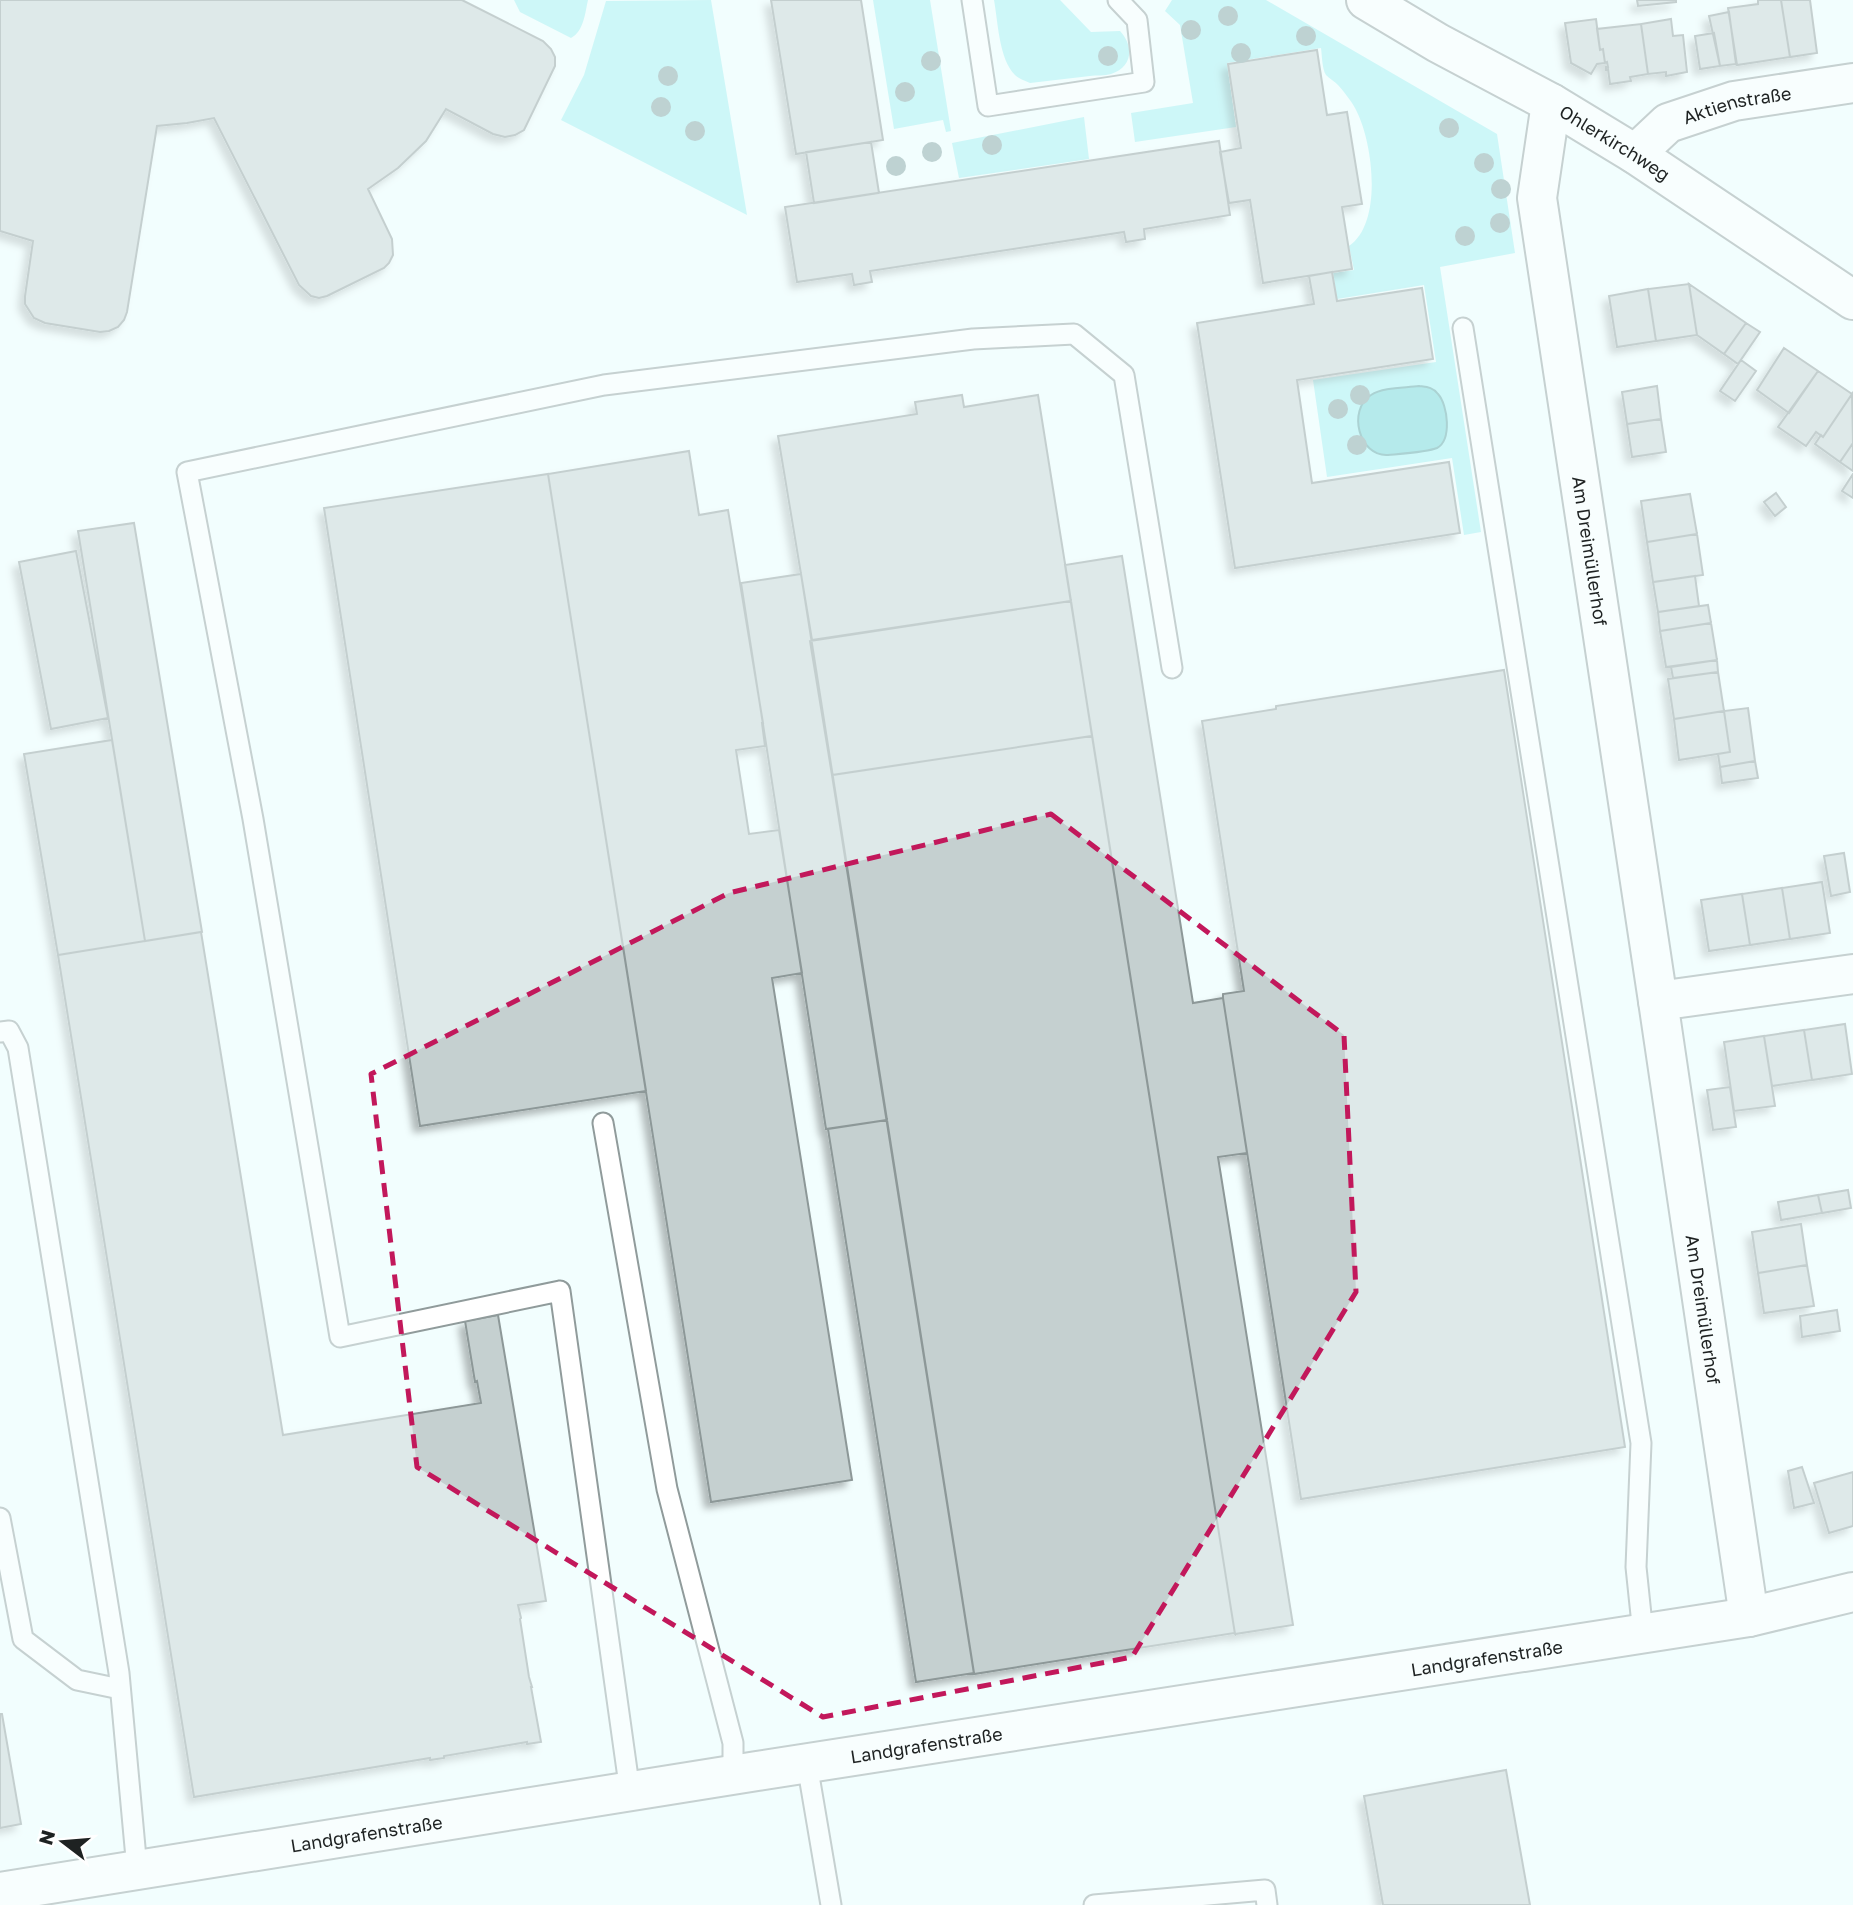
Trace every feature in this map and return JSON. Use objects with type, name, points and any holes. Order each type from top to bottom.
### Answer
[{"type":"street","name":"Ohlerkirchweg","points":[[1366,0],[1438,43],[1551,103],[1635,154],[1853,300]]},
{"type":"street","name":"Aktienstraße","points":[[1635,154],[1668,123],[1734,101],[1853,83]]},
{"type":"street","name":"Am Dreimüllerhof","points":[[1551,103],[1537,198],[1749,1617]]},
{"type":"street","points":[[1658,1001],[1853,974]]},
{"type":"street","name":"Landgrafenstraße","points":[[0,1892],[1749,1617],[1853,1592]]},
{"type":"lane","points":[[972,0],[988,106],[1144,82],[1137,20],[1118,0]]},
{"type":"lane","points":[[1463,328],[1641,1443],[1636,1567],[1643,1634]]},
{"type":"lane","points":[[630,1792],[560,1291],[340,1337],[253,819],[187,472],[604,385],[974,339],[1074,334],[1124,375],[1172,668]]},
{"type":"lane","points":[[0,1032],[9,1031],[18,1048],[100,1546],[120,1689],[137,1869]]},
{"type":"lane","points":[[603,1123],[667,1489],[733,1743],[733,1775]]},
{"type":"lane","points":[[0,1518],[23,1639],[77,1680],[120,1689]]},
{"type":"lane","points":[[807,1764],[831,1905]]},
{"type":"lane","points":[[1094,1905],[1265,1890],[1266,1905]]},
{"type":"highlighted area","points":[[1051,814],[1344,1035],[1356,1292],[1132,1657],[823,1717],[417,1467],[371,1074],[729,893]]},
{"type":"shaded area","points":[[514,0],[588,0],[581,26],[571,38],[520,12]]},
{"type":"shaded area","points":[[711,0],[747,215],[561,120],[584,75],[606,1]]},
{"type":"shaded area","points":[[873,0],[930,0],[951,131],[946,132],[943,120],[894,129]]},
{"type":"shaded area","points":[[994,0],[1060,0],[1091,32],[1120,31],[1128,43],[1127,61],[1118,71],[1109,75],[1030,83],[1015,75],[1006,60]]},
{"type":"shaded area","points":[[1172,0],[1266,0],[1497,134],[1515,253],[1440,267],[1481,532],[1464,535],[1452,458],[1327,477],[1313,380],[1436,362],[1424,285],[1337,299],[1333,273],[1354,270],[1349,246],[1360,235],[1367,220],[1372,182],[1363,126],[1349,98],[1326,75],[1321,48],[1227,63],[1236,127],[1135,142],[1131,113],[1193,103],[1180,25],[1165,11]]},
{"type":"shaded area","points":[[1084,117],[1089,159],[959,178],[952,143]]},
{"type":"shaded area","points":[[1419,386],[1434,390],[1444,406],[1447,430],[1442,444],[1427,451],[1388,455],[1378,454],[1370,449],[1364,441],[1358,421],[1364,402],[1381,391]]},
{"type":"building","points":[[0,0],[462,0],[543,41],[555,57],[555,66],[524,130],[515,135],[505,137],[493,134],[446,109],[426,141],[398,168],[368,189],[392,239],[393,255],[389,263],[384,268],[319,298],[311,296],[299,285],[214,118],[157,126],[127,312],[118,327],[100,332],[45,323],[34,318],[25,304],[33,241],[0,231]]},
{"type":"building","points":[[771,0],[861,0],[883,140],[796,154]]},
{"type":"building","points":[[1637,0],[1676,0],[1676,2],[1638,6]]},
{"type":"building","points":[[1758,0],[1781,0],[1790,57],[1737,65],[1728,8],[1758,4]]},
{"type":"building","points":[[1781,0],[1810,0],[1817,53],[1790,57]]},
{"type":"building","points":[[1729,12],[1736,64],[1720,66],[1709,16]]},
{"type":"building","points":[[1596,19],[1600,50],[1603,49],[1605,63],[1597,64],[1591,74],[1571,63],[1565,23]]},
{"type":"building","points":[[1671,19],[1673,36],[1683,35],[1687,72],[1666,76],[1666,72],[1648,74],[1641,24]]},
{"type":"building","points":[[1641,24],[1648,74],[1630,77],[1631,81],[1610,84],[1607,62],[1605,63],[1603,49],[1600,50],[1597,29]]},
{"type":"building","points":[[1714,33],[1720,66],[1700,69],[1695,36]]},
{"type":"building","points":[[1317,50],[1327,115],[1347,112],[1362,204],[1342,207],[1352,269],[1263,283],[1250,200],[1229,203],[1220,152],[1241,148],[1228,64]]},
{"type":"building","points":[[1219,141],[1230,215],[1144,229],[1145,239],[1126,242],[1124,232],[870,271],[872,282],[854,285],[852,274],[797,282],[785,207]]},
{"type":"building","points":[[871,142],[879,193],[814,203],[806,152]]},
{"type":"building","points":[[1332,272],[1337,301],[1422,288],[1433,359],[1297,380],[1312,483],[1449,462],[1460,533],[1235,568],[1197,323],[1314,304],[1309,276]]},
{"type":"building","points":[[1689,284],[1697,335],[1656,341],[1648,289]]},
{"type":"building","points":[[1689,284],[1746,323],[1724,354],[1697,335]]},
{"type":"building","points":[[1648,289],[1656,341],[1617,347],[1609,296]]},
{"type":"building","points":[[1746,323],[1760,332],[1738,364],[1724,354]]},
{"type":"building","points":[[1784,348],[1818,371],[1789,413],[1757,390]]},
{"type":"building","points":[[1741,360],[1756,371],[1735,401],[1720,391]]},
{"type":"building","points":[[1818,371],[1852,394],[1823,437],[1816,432],[1806,446],[1778,427]]},
{"type":"building","points":[[1657,386],[1661,419],[1627,424],[1622,392]]},
{"type":"building","points":[[1852,394],[1853,443],[1840,462],[1815,444],[1821,435],[1823,437]]},
{"type":"building","points":[[962,395],[964,407],[1038,395],[1071,601],[812,640],[778,436],[917,414],[915,402]]},
{"type":"building","points":[[1661,419],[1666,452],[1632,457],[1627,424]]},
{"type":"building","points":[[1853,443],[1853,471],[1840,462]]},
{"type":"building","points":[[689,451],[699,515],[728,510],[763,723],[765,746],[736,750],[749,834],[779,830],[802,973],[772,978],[852,1480],[711,1502],[548,474]]},
{"type":"building","points":[[548,474],[646,1091],[420,1126],[324,508]]},
{"type":"building","points":[[1853,474],[1853,498],[1842,491]]},
{"type":"building","points":[[1776,493],[1786,507],[1775,516],[1764,502]]},
{"type":"building","points":[[1690,494],[1697,534],[1647,542],[1641,501]]},
{"type":"building","points":[[134,523],[202,932],[145,941],[78,531]]},
{"type":"building","points":[[1697,534],[1703,575],[1653,582],[1647,542]]},
{"type":"building","points":[[76,551],[108,718],[51,729],[19,562]]},
{"type":"building","points":[[1122,556],[1193,1003],[1223,998],[1247,1153],[1218,1157],[1293,1625],[1235,1634],[1065,565]]},
{"type":"building","points":[[801,574],[887,1120],[826,1129],[741,583]]},
{"type":"building","points":[[1695,576],[1699,606],[1658,612],[1653,582]]},
{"type":"building","points":[[1071,601],[1092,736],[832,775],[810,641]]},
{"type":"building","points":[[1708,605],[1711,623],[1660,631],[1658,612]]},
{"type":"building","points":[[1711,623],[1717,660],[1666,667],[1660,631]]},
{"type":"building","points":[[1717,660],[1718,672],[1673,678],[1671,667]]},
{"type":"building","points":[[1504,670],[1625,1447],[1301,1499],[1223,998],[1223,994],[1244,991],[1202,721],[1276,709],[1276,706]]},
{"type":"building","points":[[1718,672],[1724,711],[1674,719],[1668,679]]},
{"type":"building","points":[[1748,708],[1755,761],[1720,767],[1718,754],[1730,752],[1724,711]]},
{"type":"building","points":[[1724,711],[1730,752],[1679,760],[1674,719]]},
{"type":"building","points":[[1092,736],[1235,1634],[974,1674],[832,775]]},
{"type":"building","points":[[112,740],[145,941],[58,955],[24,754]]},
{"type":"building","points":[[1755,761],[1758,778],[1722,783],[1720,767]]},
{"type":"building","points":[[1844,853],[1850,892],[1831,896],[1824,856]]},
{"type":"building","points":[[1822,882],[1830,933],[1790,939],[1782,888]]},
{"type":"building","points":[[1782,888],[1790,939],[1750,945],[1742,894]]},
{"type":"building","points":[[1742,894],[1750,945],[1709,951],[1701,900]]},
{"type":"building","points":[[201,932],[283,1435],[481,1403],[465,1321],[498,1315],[546,1601],[518,1605],[541,1742],[527,1742],[444,1758],[430,1758],[194,1797],[58,955]]},
{"type":"building","points":[[1845,1024],[1852,1074],[1812,1080],[1804,1030]]},
{"type":"building","points":[[1804,1030],[1812,1080],[1772,1086],[1764,1036]]},
{"type":"building","points":[[1764,1036],[1775,1106],[1734,1111],[1724,1042]]},
{"type":"building","points":[[1730,1087],[1736,1127],[1713,1130],[1707,1090]]},
{"type":"building","points":[[887,1120],[974,1673],[916,1682],[828,1129]]},
{"type":"building","points":[[1848,1190],[1851,1208],[1822,1213],[1818,1195]]},
{"type":"building","points":[[1818,1195],[1822,1213],[1781,1220],[1778,1202]]},
{"type":"building","points":[[1801,1224],[1807,1265],[1758,1273],[1752,1232]]},
{"type":"building","points":[[1807,1265],[1814,1306],[1764,1313],[1758,1273]]},
{"type":"building","points":[[1837,1310],[1840,1331],[1802,1337],[1800,1316]]},
{"type":"building","points":[[1802,1467],[1814,1503],[1794,1508],[1788,1471]]},
{"type":"building","points":[[1853,1472],[1853,1526],[1829,1533],[1814,1483]]},
{"type":"building","points":[[0,1714],[21,1824],[0,1828]]},
{"type":"building","points":[[1506,1770],[1530,1905],[1383,1905],[1364,1796]]}]
